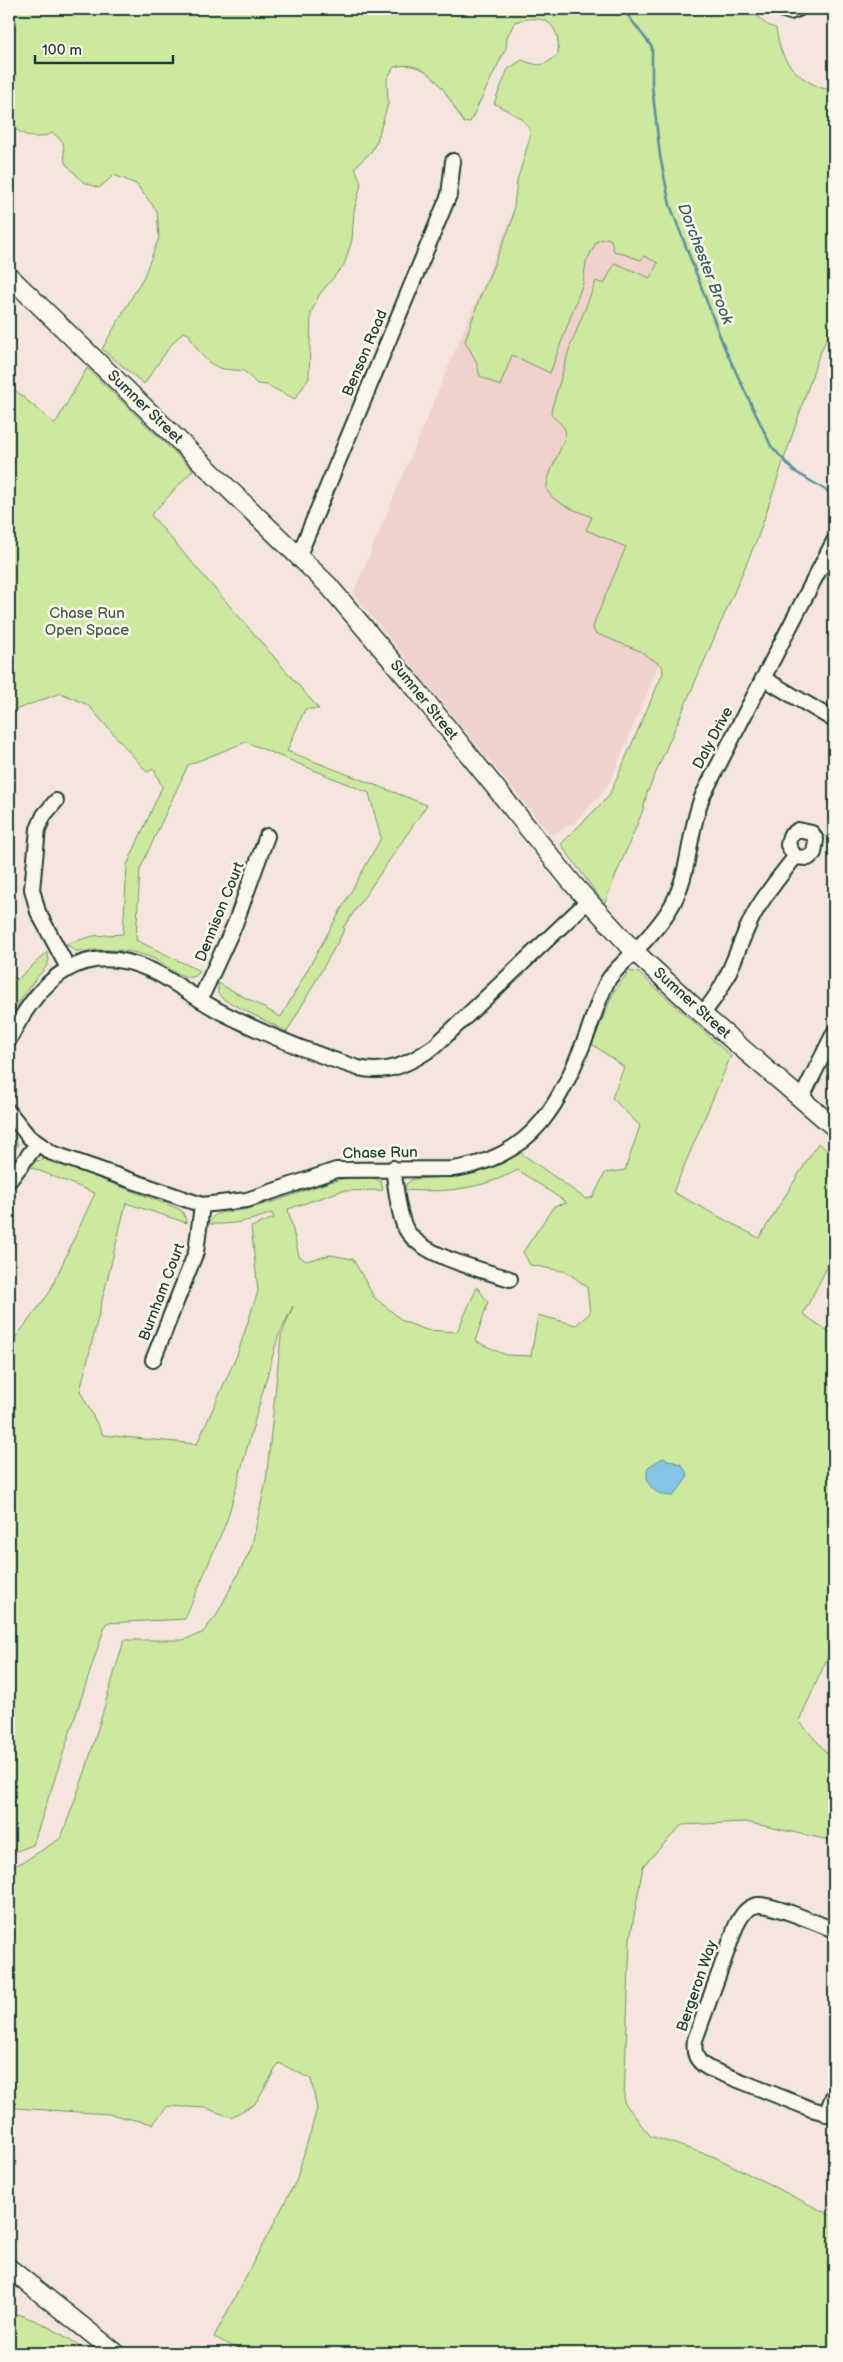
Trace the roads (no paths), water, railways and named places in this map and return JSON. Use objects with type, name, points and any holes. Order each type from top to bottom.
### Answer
[{"type":"main road","name":"Sumner Street","points":[[9,276],[299,555],[357,618],[588,901],[635,952],[702,1014],[834,1127]]},
{"type":"main road","points":[[9,2268],[116,2353]]},
{"type":"street","points":[[781,9],[790,12],[798,9]]},
{"type":"street","name":"Benson Road","points":[[299,555],[449,195],[453,162]]},
{"type":"street","name":"Daly Drive","points":[[635,952],[667,913],[676,898],[683,879],[699,804],[834,541]]},
{"type":"street","points":[[763,678],[834,720]]},
{"type":"street","points":[[56,801],[44,815],[38,828],[32,889],[38,912],[68,968]]},
{"type":"street","name":"Dennison Court","points":[[200,1000],[235,924],[267,836]]},
{"type":"street","points":[[702,1014],[722,989],[755,912],[795,857]]},
{"type":"street","points":[[9,1040],[43,989],[68,968],[99,959],[123,961],[151,970],[200,1000],[281,1041],[348,1065],[369,1070],[399,1067],[426,1053],[444,1038],[588,901]]},
{"type":"street","name":"Chase Run","points":[[9,1112],[18,1126],[37,1144],[52,1153],[202,1205],[247,1200],[336,1170],[393,1168],[453,1169],[486,1162],[503,1154],[532,1133],[552,1110],[560,1096],[608,981],[635,952]]},
{"type":"street","points":[[801,1099],[834,1033]]},
{"type":"street","points":[[9,1181],[37,1144]]},
{"type":"street","points":[[393,1168],[404,1225],[411,1237],[424,1248],[510,1279]]},
{"type":"street","name":"Burnham Court","points":[[153,1360],[196,1252],[202,1205]]},
{"type":"street","name":"Bergeron Way","points":[[834,1930],[770,1906],[758,1905],[746,1910],[742,1914],[730,1943],[695,2040],[694,2048],[701,2064],[708,2068],[830,2114],[834,2094]]},
{"type":"water","points":[[663,1458],[682,1465],[688,1475],[673,1496],[656,1492],[647,1480],[648,1467]]},
{"type":"waterway","name":"Dorchester Brook","points":[[623,9],[652,47],[652,85],[660,156],[670,205],[725,349],[771,446],[794,471],[834,495]]},
{"type":"park label","name":"Chase Run Open Space","points":[[87,622]]}]
